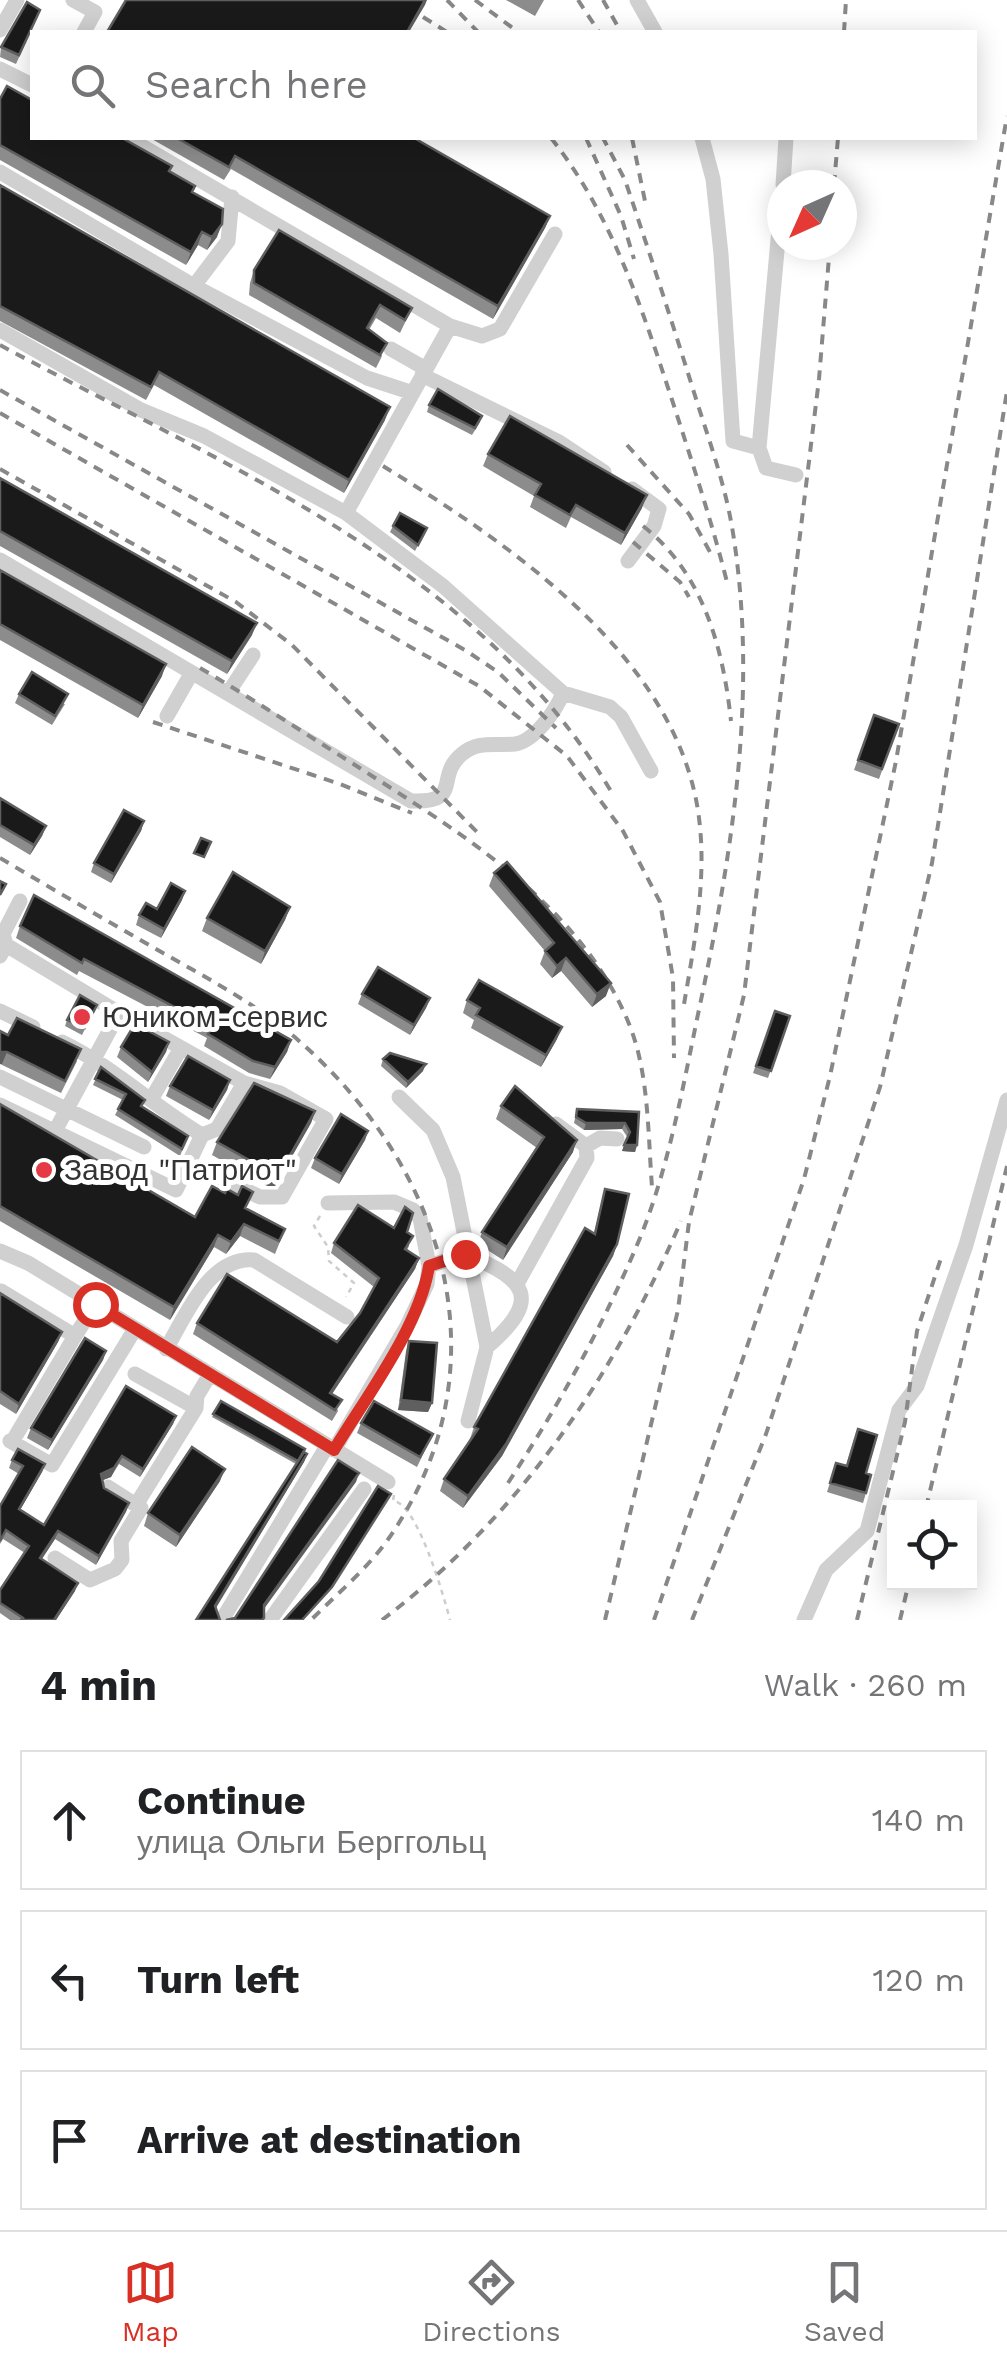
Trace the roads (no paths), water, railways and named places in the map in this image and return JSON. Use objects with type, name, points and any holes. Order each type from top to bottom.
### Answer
[{"type":"street","points":[[0,30],[17,0]]},
{"type":"street","points":[[73,0],[95,12],[85,30]]},
{"type":"street","points":[[637,0],[654,30]]},
{"type":"street","points":[[0,68],[30,84]]},
{"type":"street","points":[[132,140],[450,326],[482,336],[500,329],[554,234]]},
{"type":"street","points":[[703,140],[713,179],[721,254],[732,441],[758,448]]},
{"type":"street","points":[[784,170],[786,140]]},
{"type":"street","points":[[0,172],[194,286],[366,378],[412,393]]},
{"type":"street","points":[[194,286],[228,241],[232,197]]},
{"type":"street","points":[[776,260],[758,448],[766,468],[796,475]]},
{"type":"street","points":[[346,512],[450,326]]},
{"type":"street","points":[[0,330],[141,410],[204,436],[346,512],[444,586],[563,692],[610,707],[620,717],[651,771]]},
{"type":"street","points":[[391,349],[424,372],[559,442],[653,500],[658,518],[628,561]]},
{"type":"street","points":[[0,560],[412,802],[444,795],[453,763],[462,754],[489,742],[526,740],[554,710],[563,692]]},
{"type":"street","points":[[228,693],[254,655]]},
{"type":"street","points":[[167,716],[191,674]]},
{"type":"street","points":[[20,902],[2,934],[3,951],[244,1083],[280,1093],[326,1119],[282,1197],[260,1197],[191,1163]]},
{"type":"street","points":[[0,1011],[94,1057],[152,1098],[162,1111],[202,1135]]},
{"type":"street","points":[[55,1131],[119,1013]]},
{"type":"street","points":[[152,1098],[180,1048]]},
{"type":"street","points":[[0,1077],[144,1147]]},
{"type":"street","points":[[0,1105],[176,1190],[202,1135],[217,1128],[244,1083]]},
{"type":"street","points":[[399,1096],[433,1130],[453,1177],[465,1254],[487,1347],[468,1421]]},
{"type":"street","points":[[804,1620],[826,1570],[867,1532],[899,1410],[916,1386],[966,1245],[1007,1100]]},
{"type":"street","points":[[552,1122],[586,1146]]},
{"type":"street","points":[[586,1146],[600,1138],[616,1139]]},
{"type":"street","points":[[518,1282],[587,1158],[586,1146]]},
{"type":"street","points":[[222,1620],[414,1314],[429,1266],[420,1218],[413,1210],[394,1202],[328,1203]]},
{"type":"street","points":[[0,1251],[95,1304],[391,1490]]},
{"type":"street","points":[[429,1266],[465,1254],[518,1282],[524,1293],[522,1307],[512,1326],[487,1347]]},
{"type":"street","points":[[166,1349],[214,1274],[243,1259],[254,1260],[342,1314]]},
{"type":"street","points":[[1,1291],[75,1336]]},
{"type":"street","points":[[95,1304],[11,1442],[52,1466],[135,1329]]},
{"type":"street","points":[[135,1374],[196,1408]]},
{"type":"street","points":[[136,1505],[196,1408],[197,1396],[209,1376]]},
{"type":"street","points":[[55,1558],[90,1580],[115,1568],[122,1560],[120,1540],[141,1508],[108,1487]]},
{"type":"street","points":[[270,1620],[280,1612],[364,1489]]},
{"type":"railway","points":[[447,0],[476,30]]},
{"type":"railway","points":[[475,0],[515,30]]},
{"type":"railway","points":[[578,0],[598,30]]},
{"type":"railway","points":[[603,0],[620,30]]},
{"type":"railway","points":[[844,30],[846,0]]},
{"type":"railway","points":[[423,17],[444,30]]},
{"type":"railway","points":[[654,1620],[804,1179],[830,1076],[896,761],[1007,116]]},
{"type":"railway","points":[[552,140],[593,200],[625,268],[675,409],[728,586]]},
{"type":"railway","points":[[587,140],[621,216],[634,259]]},
{"type":"railway","points":[[508,1483],[596,1333],[640,1238],[659,1185],[721,899],[738,777],[743,655],[733,533],[713,451],[662,291],[625,180],[604,140]]},
{"type":"railway","points":[[632,140],[646,206]]},
{"type":"railway","points":[[835,170],[838,140]]},
{"type":"railway","points":[[605,1620],[678,1310],[689,1222],[744,995],[819,379],[829,260]]},
{"type":"railway","points":[[0,345],[256,480],[339,529],[418,583],[491,644],[557,713],[612,793]]},
{"type":"railway","points":[[0,390],[465,650],[498,672],[556,728]]},
{"type":"railway","points":[[692,1620],[766,1434],[880,1087],[932,863],[1007,391]]},
{"type":"railway","points":[[0,413],[479,686],[567,756],[623,831],[660,902],[673,978],[674,1058]]},
{"type":"railway","points":[[627,445],[689,514],[710,552]]},
{"type":"railway","points":[[383,466],[536,571],[584,614],[627,661],[662,712],[687,767],[700,827],[700,896],[683,1010]]},
{"type":"railway","points":[[0,469],[236,602],[292,645],[481,836]]},
{"type":"railway","points":[[643,526],[681,566],[706,613],[722,666],[731,721]]},
{"type":"railway","points":[[633,542],[680,582],[689,597]]},
{"type":"railway","points":[[200,668],[476,846],[550,909],[583,945],[610,985],[637,1047],[647,1107],[652,1187]]},
{"type":"railway","points":[[153,722],[340,784],[412,813]]},
{"type":"railway","points":[[0,858],[229,991],[291,1034],[344,1085],[387,1142],[420,1203],[442,1268],[451,1335],[446,1403],[426,1471],[389,1538],[311,1620]]},
{"type":"railway","points":[[928,1500],[1007,1166]]},
{"type":"railway","points":[[382,1620],[477,1536],[557,1440],[625,1334],[681,1221]]},
{"type":"railway","points":[[857,1620],[905,1422],[917,1331],[942,1255]]},
{"type":"railway","points":[[900,1620],[907,1590]]},
{"type":"place","name":"Юником-сервис","points":[[82,1017]]},
{"type":"place","name":"Завод \"Патриот\"","points":[[44,1170]]}]
